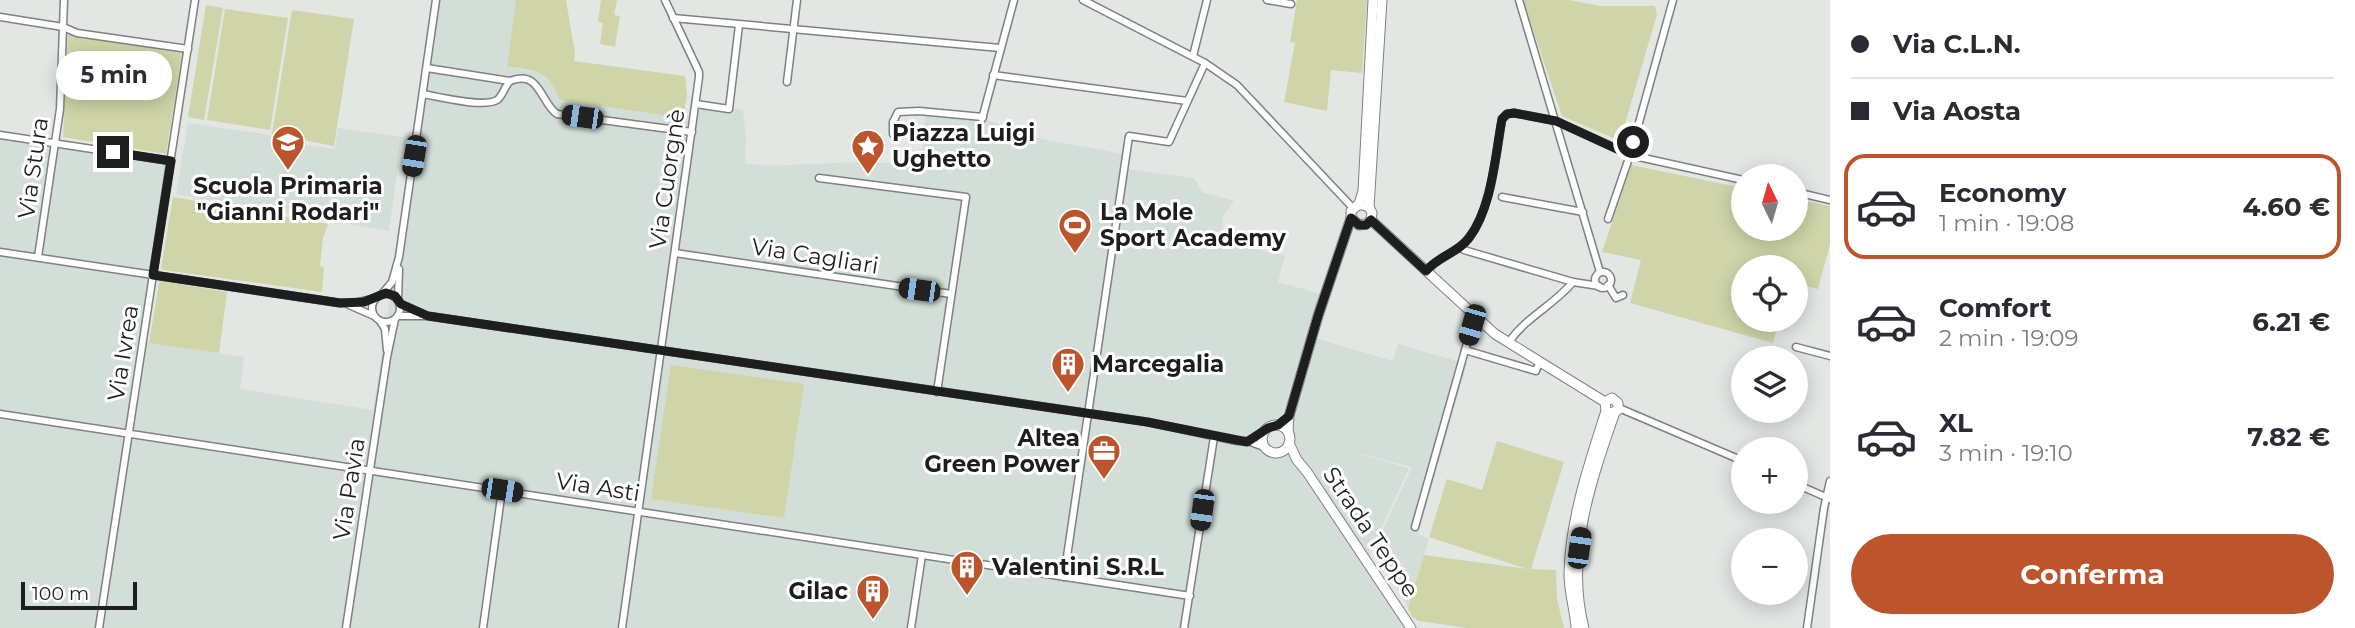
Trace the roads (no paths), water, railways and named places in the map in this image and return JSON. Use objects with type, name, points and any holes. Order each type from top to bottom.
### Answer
[{"type":"street","name":"Via Stura","points":[[38,257],[60,109],[64,0]]},
{"type":"street","name":"Via Ivrea","points":[[99,628],[195,0]]},
{"type":"street","points":[[377,318],[372,307],[392,282],[399,257],[436,0]]},
{"type":"street","name":"Via Cuorgnè","points":[[622,628],[699,76],[666,0]]},
{"type":"street","points":[[788,82],[797,0]]},
{"type":"street","points":[[893,134],[893,122],[898,112],[919,111],[982,118],[1014,0]]},
{"type":"street","points":[[1083,0],[1193,56],[1237,85],[1356,205],[1369,207]]},
{"type":"street","points":[[1193,56],[1207,0]]},
{"type":"street","points":[[1267,0],[1291,4]]},
{"type":"street","points":[[340,303],[388,322],[397,317],[428,316],[1147,422],[1214,437],[1248,441],[1274,453],[1283,451],[1289,443],[1289,416],[1342,243],[1363,191],[1373,0]]},
{"type":"street","points":[[1353,221],[1362,226],[1371,220],[1372,213],[1369,207],[1382,0]]},
{"type":"street","points":[[1519,0],[1600,272],[1595,280],[1598,286]]},
{"type":"street","points":[[1608,219],[1630,155],[1673,0]]},
{"type":"street","points":[[0,18],[63,27],[78,33],[188,49]]},
{"type":"street","points":[[673,18],[1000,48]]},
{"type":"street","points":[[696,104],[729,109],[739,25]]},
{"type":"street","points":[[1064,577],[1129,136],[1169,142],[1205,63]]},
{"type":"street","points":[[427,68],[510,82],[522,79],[535,84],[557,114],[692,132]]},
{"type":"street","points":[[993,75],[1186,101]]},
{"type":"street","points":[[423,94],[485,103],[497,99],[510,82]]},
{"type":"street","points":[[1426,271],[1436,261],[1460,247],[1474,231],[1489,195],[1502,119],[1507,114],[1556,121],[1630,155],[1731,177]]},
{"type":"street","points":[[0,135],[171,161]]},
{"type":"street","points":[[819,178],[966,197],[937,392]]},
{"type":"street","points":[[1808,195],[1830,200]]},
{"type":"street","points":[[1502,198],[1583,212]]},
{"type":"street","points":[[1371,220],[1495,334],[1611,408],[1731,456]]},
{"type":"street","points":[[1460,247],[1573,282],[1604,287],[1608,285]]},
{"type":"street","points":[[0,252],[340,303],[355,303],[391,294],[428,316]]},
{"type":"street","name":"Via Cagliari","points":[[675,253],[951,294]]},
{"type":"street","points":[[397,317],[399,257]]},
{"type":"street","points":[[1600,272],[1606,272],[1610,276],[1608,285],[1616,298],[1623,295]]},
{"type":"street","points":[[1508,342],[1518,328],[1566,291],[1573,282]]},
{"type":"street","points":[[1415,527],[1475,315]]},
{"type":"street","name":"Via Pavia","points":[[346,628],[387,355],[397,317]]},
{"type":"street","name":"Via Pavia","points":[[377,318],[385,329],[387,355]]},
{"type":"street","points":[[1465,350],[1536,371],[1540,361]]},
{"type":"street","points":[[1808,350],[1830,356]]},
{"type":"street","points":[[1576,628],[1570,586],[1573,534],[1581,493],[1611,408]]},
{"type":"street","points":[[1584,628],[1577,576],[1581,531],[1611,408]]},
{"type":"street","name":"Via Asti","points":[[0,414],[1190,596]]},
{"type":"street","points":[[1278,425],[1289,416]]},
{"type":"street","points":[[1248,441],[1272,425],[1278,425],[1288,432]]},
{"type":"street","points":[[1264,431],[1264,447]]},
{"type":"street","points":[[1184,628],[1214,437]]},
{"type":"street","name":"Strada Teppe","points":[[1289,443],[1297,460],[1411,628]]},
{"type":"street","name":"Strada Teppe","points":[[1283,451],[1297,460]]},
{"type":"street","points":[[1807,628],[1830,481]]},
{"type":"street","points":[[1808,489],[1828,498]]},
{"type":"street","points":[[483,628],[502,490]]},
{"type":"street","points":[[911,628],[922,555]]},
{"type":"place","name":"Scuola Primaria \"Gianni Rodari\"","points":[[288,172]]},
{"type":"place","name":"Piazza Luigi Ughetto","points":[[868,176]]},
{"type":"place","name":"La Mole Sport Academy","points":[[1075,255]]},
{"type":"place","name":"Marcegalia","points":[[1068,394]]},
{"type":"place","name":"Altea Green Power","points":[[1104,481]]},
{"type":"place","name":"Valentini S.R.L","points":[[967,597]]},
{"type":"place","name":"Gilac","points":[[873,621]]}]
